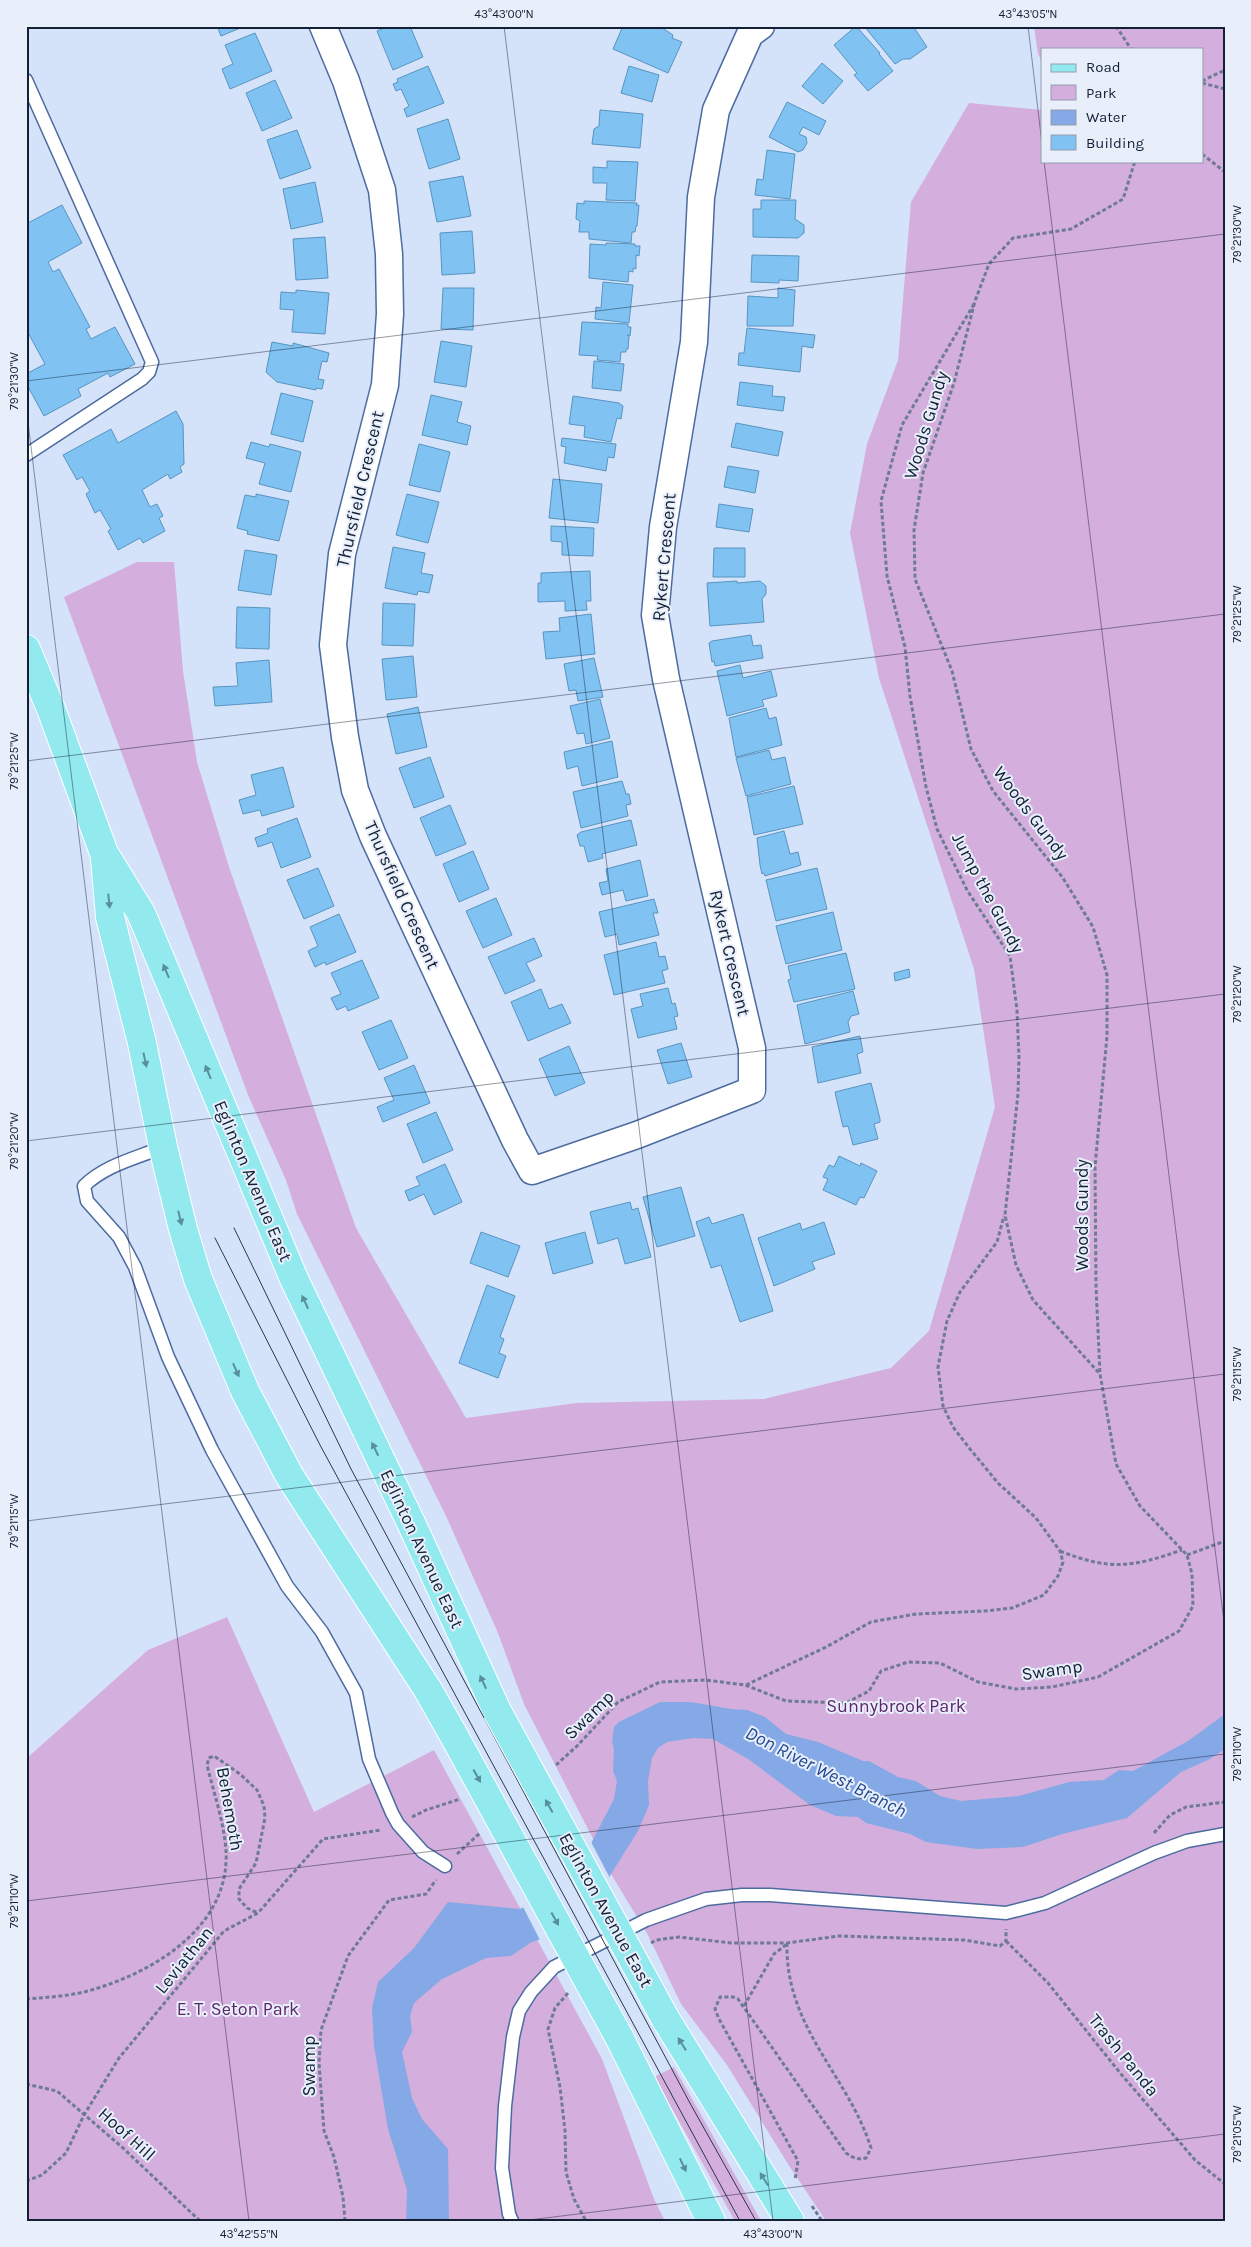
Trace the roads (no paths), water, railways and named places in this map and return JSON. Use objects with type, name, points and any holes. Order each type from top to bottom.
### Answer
[{"type":"main road","name":"Eglinton Avenue East","points":[[26,649],[51,709],[104,853],[141,913],[294,1279],[413,1527],[497,1711],[665,2018],[786,2215]]},
{"type":"main road","name":"Eglinton Avenue East","points":[[104,853],[110,918],[142,1043],[163,1147],[183,1229],[198,1279],[245,1390],[289,1475],[428,1690],[453,1734],[619,2037],[663,2121],[710,2221]]},
{"type":"street","name":"Thursfield Crescent","points":[[323,26],[346,81],[382,190],[389,254],[390,314],[385,385],[342,554],[333,645],[346,737],[356,790],[386,863],[515,1140],[532,1171],[637,1135]]},
{"type":"street","name":"Rykert Crescent","points":[[637,1135],[752,1090],[752,1048],[666,679],[655,615],[663,527],[694,342],[701,197],[716,110],[752,29]]},
{"type":"lane","points":[[26,80],[152,362],[149,372],[142,379],[26,455]]},
{"type":"lane","points":[[163,1147],[94,1176],[84,1186],[87,1201],[119,1237],[136,1267],[168,1357],[212,1450],[288,1586],[322,1632],[356,1693],[370,1759],[378,1783],[398,1824],[424,1852],[444,1866]]},
{"type":"lane","points":[[512,2221],[502,2168],[505,2106],[513,2037],[518,2011],[531,1992],[554,1967],[646,1920],[706,1899],[770,1895],[1006,1913],[1045,1903],[1154,1853],[1187,1842],[1225,1834]]},
{"type":"water","name":"Don River West Branch","points":[[660,1702],[691,1702],[747,1710],[765,1717],[786,1734],[818,1742],[863,1761],[869,1761],[898,1777],[916,1781],[940,1796],[961,1801],[1019,1796],[1069,1782],[1104,1780],[1119,1770],[1133,1771],[1188,1741],[1225,1714],[1225,1749],[1210,1759],[1181,1772],[1127,1818],[1062,1834],[1023,1847],[977,1849],[926,1842],[910,1834],[866,1823],[858,1817],[836,1816],[810,1805],[748,1759],[713,1739],[694,1738],[667,1742],[658,1748],[652,1758],[648,1781],[649,1805],[638,1831],[611,1874],[598,1901],[565,1930],[530,1943],[511,1956],[486,1958],[442,1979],[414,2003],[410,2016],[412,2032],[402,2052],[412,2098],[422,2119],[448,2149],[449,2221],[406,2221],[407,2190],[388,2129],[374,2046],[372,2008],[378,1982],[414,1948],[448,1902],[520,1909],[570,1884],[614,1799],[617,1781],[613,1771],[614,1749],[612,1742],[614,1727],[619,1722]]},
{"type":"tram line","points":[[234,1228],[351,1469],[691,2105],[756,2221]]},
{"type":"tram line","points":[[215,1238],[320,1445],[740,2221]]},
{"type":"park label","name":"Sunnybrook Park","points":[[896,1706]]},
{"type":"park label","name":"E. T. Seton Park","points":[[238,2009]]}]
